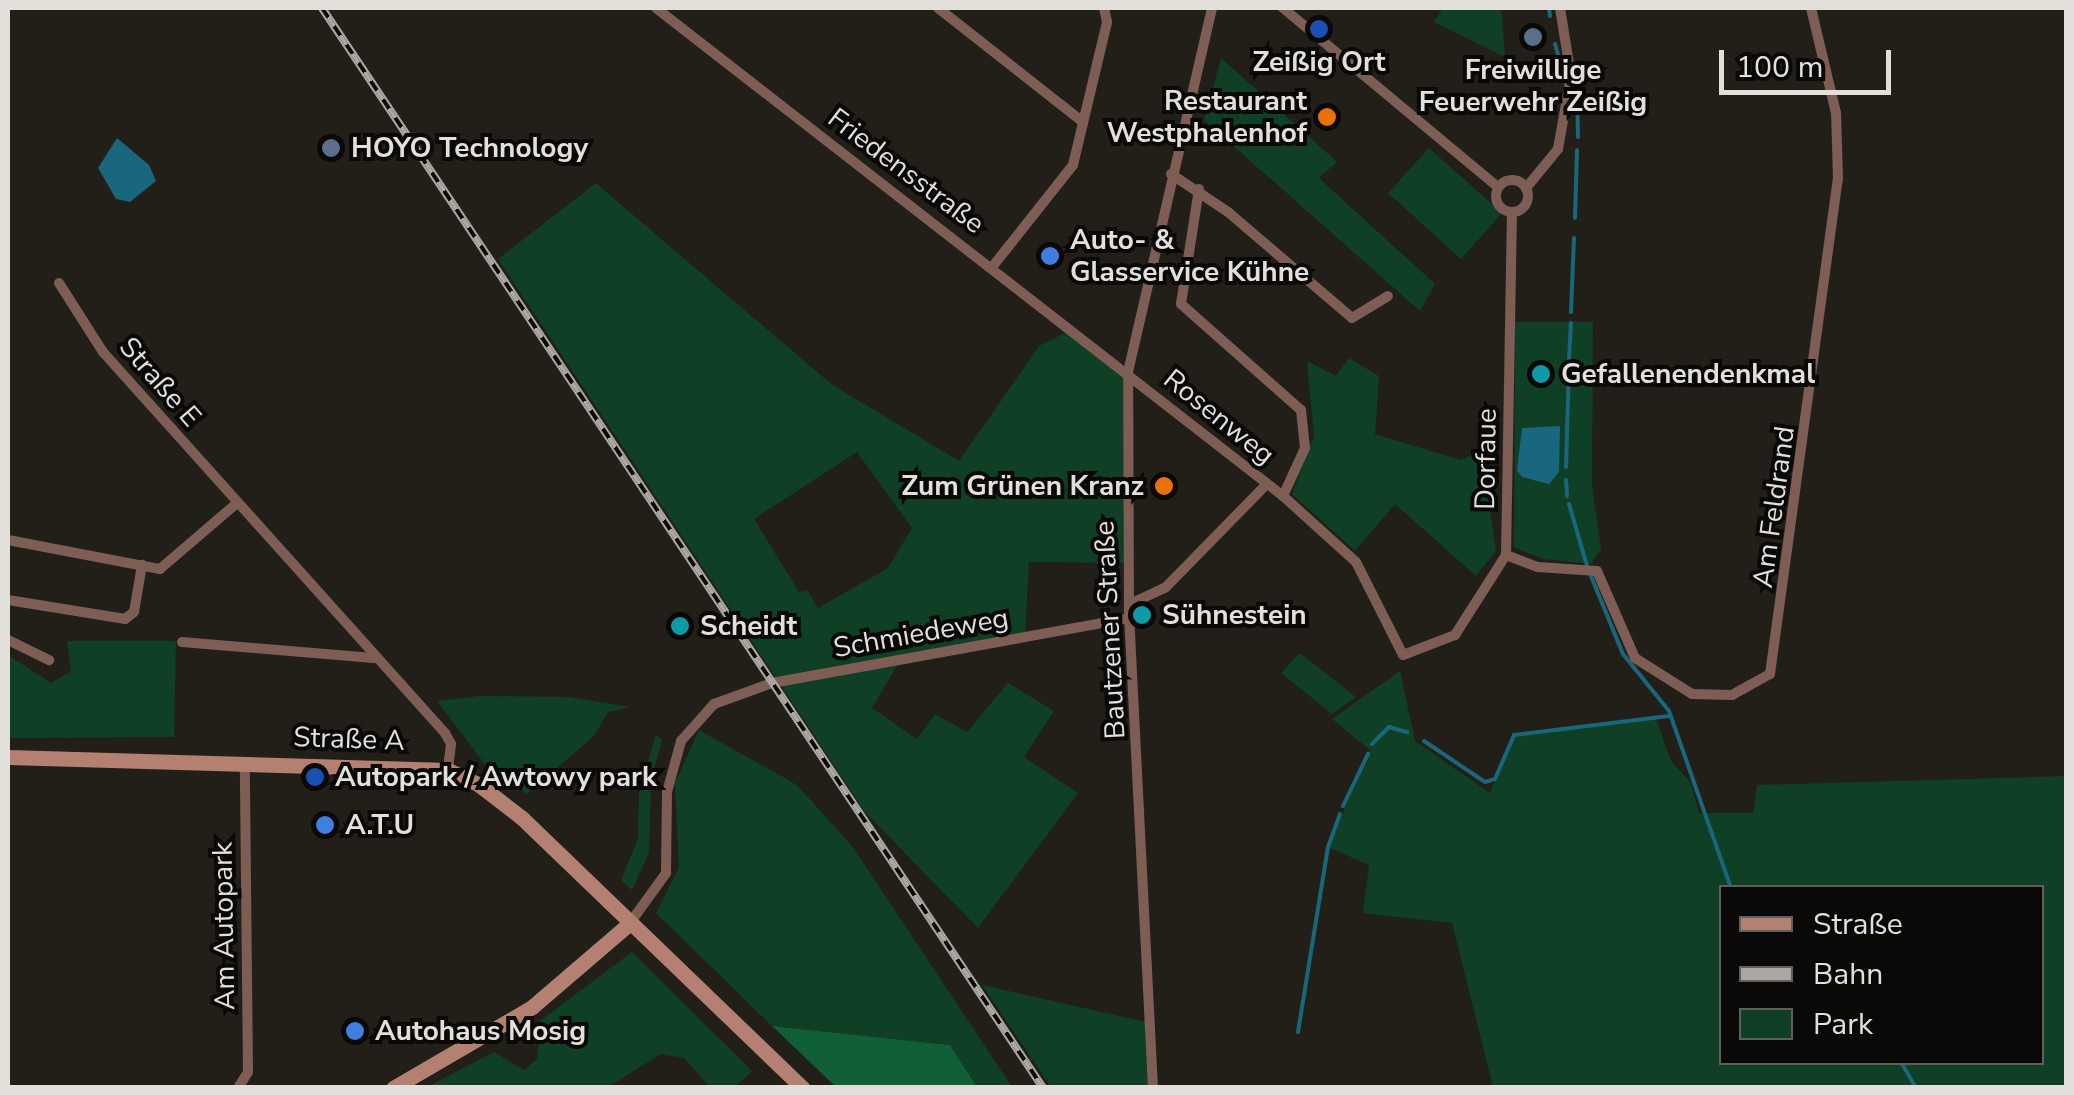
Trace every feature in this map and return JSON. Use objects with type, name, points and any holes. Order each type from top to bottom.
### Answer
[{"type":"street","name":"Friedensstraße","points":[[656,8],[1128,372]]},
{"type":"street","points":[[938,8],[1083,122]]},
{"type":"street","points":[[993,266],[1064,180],[1083,122],[1107,22],[1104,8]]},
{"type":"street","name":"Bautzener Straße","points":[[1153,1088],[1129,618],[1128,372],[1212,8]]},
{"type":"street","points":[[1283,8],[1498,187]]},
{"type":"street","name":"Dorfaue","points":[[1506,555],[1512,212],[1526,204],[1526,188],[1558,149],[1571,76],[1560,8]]},
{"type":"street","name":"Am Feldrand","points":[[1506,555],[1538,567],[1597,571],[1635,658],[1692,694],[1732,695],[1770,674],[1838,179],[1836,113],[1812,8]]},
{"type":"street","points":[[1171,174],[1199,190],[1352,318],[1388,296]]},
{"type":"street","points":[[1498,187],[1512,180],[1526,188]]},
{"type":"street","points":[[1498,187],[1498,205],[1512,212]]},
{"type":"street","name":"Rosenweg","points":[[1199,190],[1181,304],[1301,410],[1305,448],[1283,496]]},
{"type":"street","name":"Straße E","points":[[58,283],[103,352],[445,734],[451,744],[448,770]]},
{"type":"street","name":"Rosenweg","points":[[1128,372],[1283,496],[1356,562],[1403,654],[1456,635],[1506,555]]},
{"type":"street","points":[[1130,604],[1166,587],[1267,484]]},
{"type":"street","points":[[8,540],[142,566],[170,564],[237,503]]},
{"type":"street","points":[[8,600],[125,619],[134,612],[142,566]]},
{"type":"street","name":"Schmiedeweg","points":[[630,923],[666,873],[667,792],[682,741],[714,704],[757,686],[1129,618]]},
{"type":"street","points":[[8,640],[49,660]]},
{"type":"street","points":[[182,642],[374,658]]},
{"type":"street","name":"Straße A","points":[[8,757],[246,761],[448,770],[497,796],[803,1088]]},
{"type":"street","name":"Am Autopark","points":[[238,1088],[248,1072],[246,761]]},
{"type":"street","points":[[392,1088],[522,1014],[630,923]]},
{"type":"green space","points":[[1443,8],[1501,8],[1505,57],[1434,22]]},
{"type":"green space","points":[[1221,58],[1337,162],[1319,178],[1435,284],[1420,311],[1204,120]]},
{"type":"green space","points":[[1429,148],[1502,213],[1461,259],[1388,193]]},
{"type":"green space","points":[[596,183],[831,384],[959,461],[1039,346],[1073,329],[1127,372],[1127,563],[1029,562],[1025,637],[901,659],[872,708],[917,739],[935,714],[967,732],[1008,683],[1054,711],[1024,757],[1078,793],[978,928],[865,812],[498,259]],"holes":[[[857,452],[912,528],[888,568],[818,608],[807,590],[799,592],[754,519]]]},
{"type":"green space","points":[[1515,322],[1593,322],[1592,485],[1601,549],[1591,564],[1543,559],[1514,547]]},
{"type":"green space","points":[[1349,358],[1379,376],[1375,434],[1461,460],[1481,451],[1496,551],[1476,576],[1395,504],[1355,551],[1292,494],[1314,436],[1307,361],[1336,376]]},
{"type":"green space","points":[[67,641],[176,641],[174,737],[8,738],[8,655],[51,683],[71,671]]},
{"type":"green space","points":[[1300,653],[1356,697],[1332,714],[1281,673]]},
{"type":"green space","points":[[1400,671],[1415,741],[1490,793],[1514,735],[1656,718],[1671,761],[1691,783],[1699,813],[1753,813],[1757,785],[2066,776],[2066,1087],[1493,1087],[1452,923],[1363,913],[1369,865],[1328,847],[1370,750],[1332,719]]},
{"type":"green space","points":[[479,696],[569,697],[630,707],[608,712],[594,736],[527,794],[487,767],[437,701]]},
{"type":"green space","points":[[699,730],[797,785],[852,846],[1012,1087],[977,1087],[950,1045],[772,1026],[656,913],[679,867],[675,783]]},
{"type":"green space","points":[[656,734],[662,741],[651,779],[649,853],[632,890],[621,880],[638,839],[639,794]]},
{"type":"green space","points":[[632,952],[752,1071],[735,1087],[710,1087],[684,1058],[661,1054],[608,1087],[427,1087],[494,1052],[524,1070],[537,1059],[539,1039],[532,1027]]},
{"type":"green space","points":[[982,985],[1146,1022],[1149,1087],[1051,1087]]},
{"type":"green space","points":[[772,1026],[950,1045],[977,1087],[836,1087]]},
{"type":"water","points":[[117,138],[149,165],[156,181],[130,202],[116,199],[98,168]]},
{"type":"water","points":[[1560,426],[1559,472],[1549,484],[1522,477],[1517,471],[1522,428]]},
{"type":"waterway","points":[[1549,8],[1550,16]]},
{"type":"waterway","points":[[1555,44],[1565,80]]},
{"type":"waterway","points":[[1577,88],[1578,137]]},
{"type":"waterway","points":[[1575,218],[1577,150]]},
{"type":"waterway","points":[[1571,312],[1574,238]]},
{"type":"waterway","points":[[1569,360],[1571,323]]},
{"type":"waterway","points":[[1566,467],[1569,368]]},
{"type":"waterway","points":[[1566,480],[1567,496]]},
{"type":"waterway","points":[[1569,504],[1587,566]]},
{"type":"waterway","points":[[1591,576],[1623,654],[1669,711],[1730,885]]},
{"type":"waterway","points":[[1424,741],[1485,782],[1495,779],[1514,735],[1669,716]]},
{"type":"waterway","points":[[1372,744],[1389,727],[1407,732]]},
{"type":"waterway","points":[[1343,806],[1368,754]]},
{"type":"waterway","points":[[1298,1032],[1328,847],[1340,814]]},
{"type":"waterway","points":[[1903,1065],[1916,1088]]},
{"type":"railway","points":[[322,8],[1043,1088]]},
{"type":"place","name":"Zeißig Ort","points":[[1319,29]]},
{"type":"place","name":"Freiwillige Feuerwehr Zeißig","points":[[1533,37]]},
{"type":"place","name":"Restaurant Westphalenhof","points":[[1327,117]]},
{"type":"place","name":"HOYO Technology","points":[[331,148]]},
{"type":"place","name":"Auto- & Glasservice Kühne","points":[[1050,256]]},
{"type":"place","name":"Gefallenendenkmal","points":[[1541,374]]},
{"type":"place","name":"Zum Grünen Kranz","points":[[1164,486]]},
{"type":"place","name":"Sühnestein","points":[[1142,615]]},
{"type":"place","name":"Scheidt","points":[[680,626]]},
{"type":"place","name":"Autopark / Awtowy park","points":[[315,777]]},
{"type":"place","name":"A.T.U","points":[[325,825]]},
{"type":"place","name":"Autohaus Mosig","points":[[355,1031]]}]
